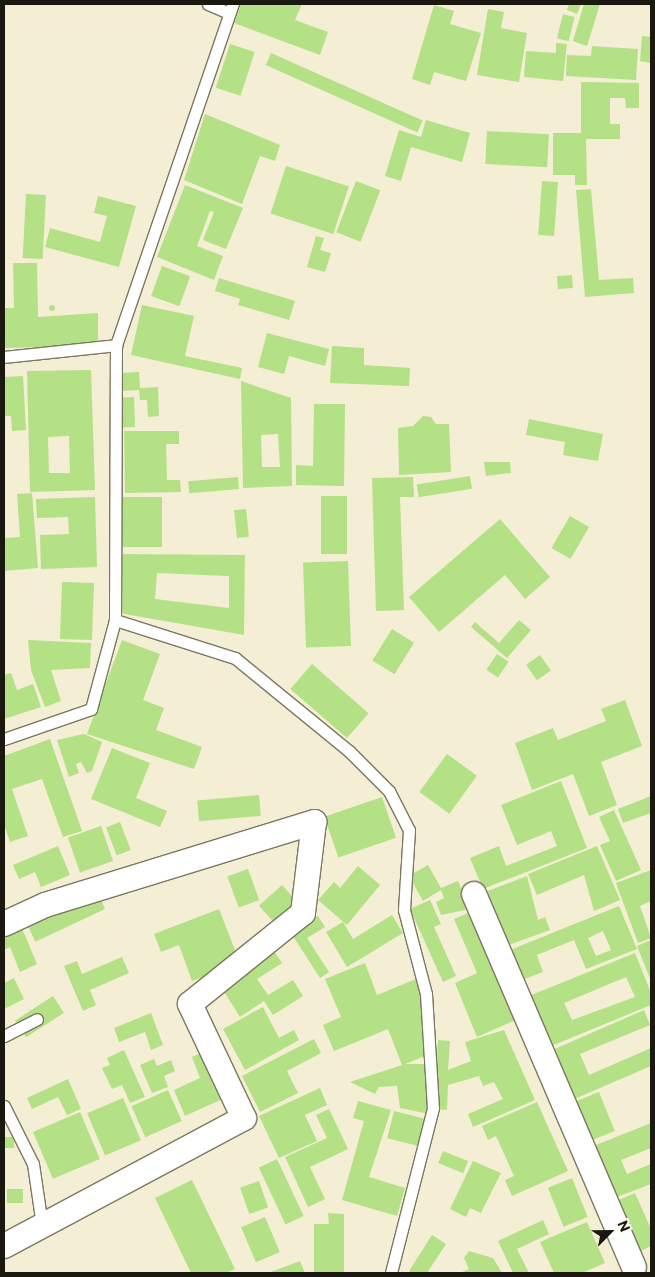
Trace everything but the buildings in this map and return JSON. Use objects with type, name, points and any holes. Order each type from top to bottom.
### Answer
[{"type":"street","points":[[4,924],[45,905],[314,822],[303,913],[190,1004],[244,1118],[4,1246]]},
{"type":"street","points":[[474,894],[635,1267]]},
{"type":"lane","points":[[4,739],[91,709],[115,620],[116,345],[231,8],[208,4]]},
{"type":"lane","points":[[4,358],[116,345]]},
{"type":"lane","points":[[115,620],[235,658],[350,751],[389,791],[410,830],[404,910],[426,994],[433,1108],[391,1273]]},
{"type":"lane","points":[[4,1036],[37,1018]]},
{"type":"lane","points":[[4,1106],[33,1164],[42,1225]]}]
